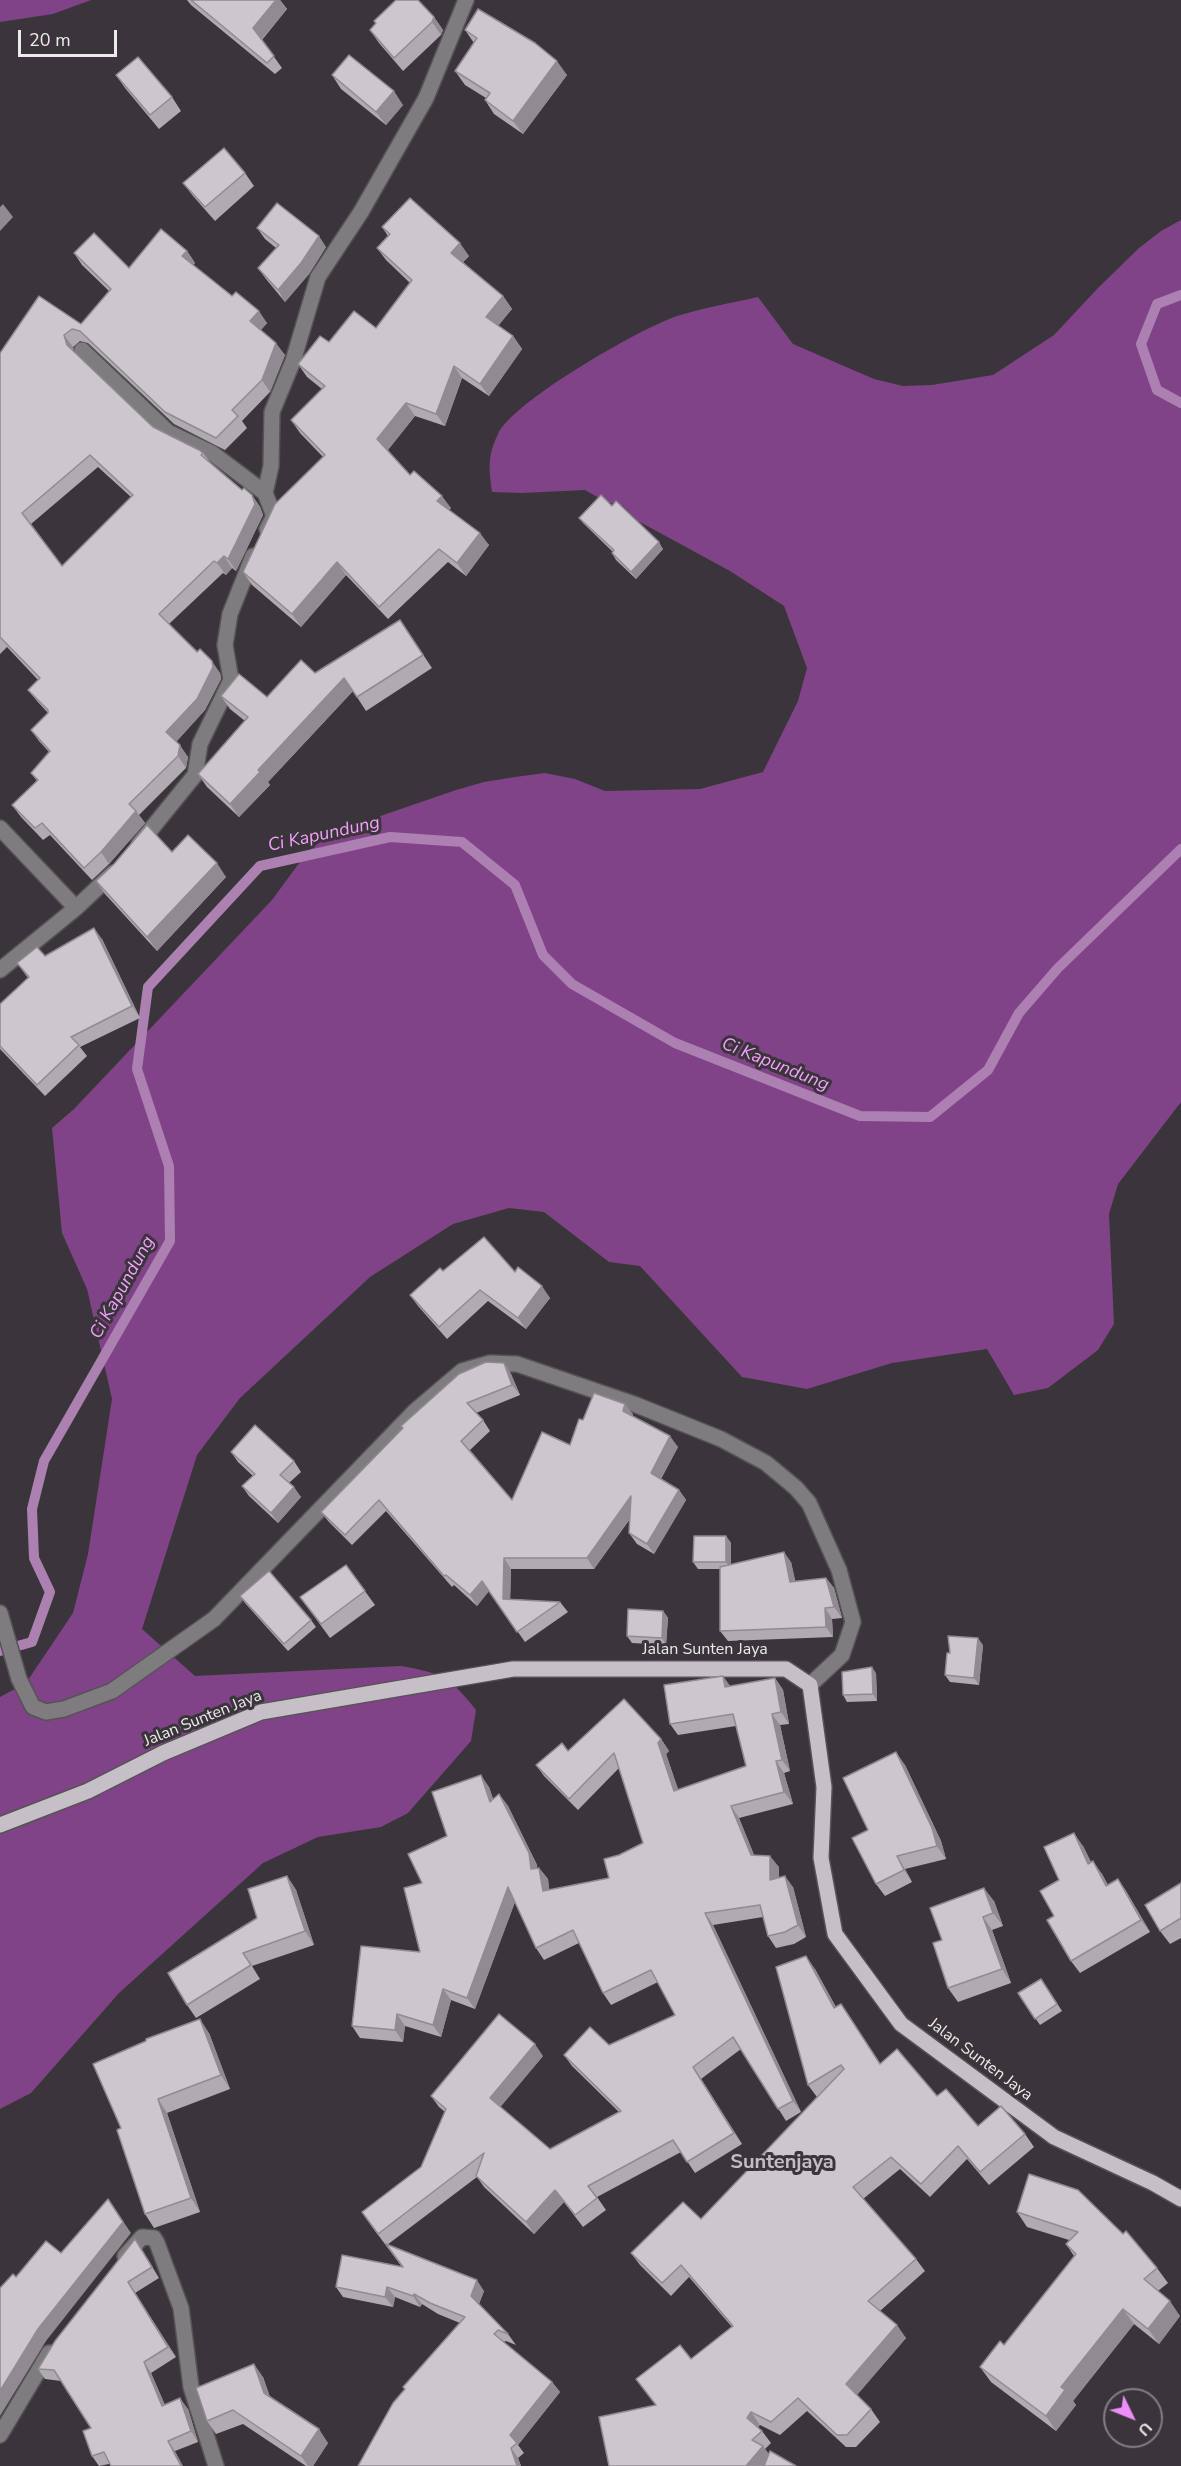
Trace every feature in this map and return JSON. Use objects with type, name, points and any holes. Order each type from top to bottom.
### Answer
[{"type":"main road","name":"Jalan Sunten Jaya","points":[[0,1825],[88,1791],[163,1753],[261,1712],[513,1669],[786,1669],[810,1685],[824,1787],[821,1858],[835,1934],[901,2024],[1054,2137],[1153,2183],[1181,2199]]},
{"type":"street","points":[[265,493],[272,466],[272,412],[293,361],[318,277],[361,212],[426,98],[466,0]]},
{"type":"street","points":[[0,970],[76,908],[126,858],[195,775],[200,744],[231,680],[225,645],[230,614],[252,558],[274,516],[265,493],[212,453],[168,432],[82,350]]},
{"type":"street","points":[[0,828],[76,908]]},
{"type":"street","points":[[0,1613],[19,1679],[33,1707],[46,1712],[81,1704],[112,1691],[214,1619],[415,1411],[462,1371],[490,1363],[517,1364],[634,1404],[721,1439],[766,1463],[796,1488],[809,1503],[839,1570],[853,1622],[842,1655],[810,1685]]},
{"type":"street","points":[[116,2268],[142,2237],[154,2238],[158,2243],[181,2308],[192,2387],[216,2466]]},
{"type":"street","points":[[0,2435],[61,2337]]},
{"type":"shaded area","points":[[0,0],[91,0],[53,14],[0,22]]},
{"type":"shaded area","points":[[1181,220],[1181,1102],[1118,1184],[1109,1214],[1114,1324],[1098,1350],[1048,1388],[1014,1395],[987,1349],[892,1363],[807,1389],[742,1377],[640,1266],[609,1262],[544,1212],[509,1208],[453,1224],[370,1277],[240,1398],[197,1455],[142,1629],[195,1676],[401,1666],[426,1671],[452,1684],[476,1710],[471,1741],[408,1813],[381,1827],[318,1837],[263,1863],[119,1993],[31,2093],[0,2109],[0,1697],[26,1683],[73,1613],[88,1554],[112,1399],[87,1289],[62,1233],[52,1128],[74,1109],[272,900],[308,851],[334,832],[456,790],[515,777],[545,773],[575,779],[605,791],[700,789],[763,772],[798,701],[807,668],[784,606],[730,571],[638,521],[623,506],[606,502],[585,490],[492,492],[490,463],[494,442],[509,420],[527,403],[608,350],[660,323],[687,313],[758,297],[793,344],[874,379],[903,386],[932,385],[993,375],[1054,335],[1139,248],[1161,231]]},
{"type":"building","points":[[191,0],[276,0],[253,28],[274,56],[267,63]]},
{"type":"building","points":[[396,0],[418,0],[434,17],[432,22],[394,58],[370,30],[376,23],[374,21]]},
{"type":"building","points":[[478,9],[535,43],[557,61],[513,121],[485,100],[490,93],[455,71],[477,38],[465,30]]},
{"type":"building","points":[[349,55],[394,91],[376,112],[332,75]]},
{"type":"building","points":[[138,57],[172,97],[150,115],[116,75]]},
{"type":"building","points":[[224,148],[245,173],[205,207],[183,183]]},
{"type":"building","points":[[410,198],[460,243],[451,253],[503,296],[486,317],[513,336],[480,384],[454,366],[436,414],[406,403],[377,439],[410,475],[414,471],[442,496],[437,501],[480,533],[457,563],[439,549],[379,607],[337,562],[292,614],[243,572],[275,504],[325,455],[291,420],[325,386],[298,364],[320,336],[329,342],[354,311],[376,328],[412,280],[377,248],[390,234],[382,227]]},
{"type":"building","points":[[277,203],[319,236],[301,263],[278,290],[258,268],[279,245],[257,228]]},
{"type":"building","points":[[161,229],[187,251],[182,256],[232,296],[236,292],[259,311],[250,321],[276,343],[262,380],[232,410],[238,416],[216,438],[165,412],[80,331],[72,329],[64,335],[67,345],[153,427],[203,453],[201,455],[242,490],[244,488],[252,495],[255,504],[228,559],[224,556],[217,563],[214,561],[159,614],[197,652],[200,649],[212,661],[213,667],[197,699],[166,732],[180,745],[178,756],[129,804],[136,811],[84,868],[42,823],[35,828],[12,805],[38,780],[31,773],[50,751],[31,730],[48,713],[48,710],[28,690],[40,678],[0,637],[0,353],[39,296],[81,324],[111,289],[74,253],[94,233],[129,268]],"holes":[[[90,455],[133,495],[62,566],[22,513]]]},
{"type":"building","points":[[601,495],[612,506],[616,501],[659,542],[631,572],[612,553],[614,550],[579,518]]},
{"type":"building","points":[[400,620],[423,655],[357,697],[344,678],[258,770],[260,772],[230,804],[198,774],[248,717],[221,696],[239,674],[267,697],[301,660],[315,673]]},
{"type":"building","points":[[147,825],[172,852],[188,835],[217,863],[147,937],[96,881],[114,864]]},
{"type":"building","points":[[94,928],[132,1006],[71,1037],[79,1045],[37,1085],[0,1046],[0,1004],[29,977],[17,963],[37,947],[45,956]]},
{"type":"building","points":[[484,1237],[515,1272],[518,1267],[542,1286],[518,1318],[480,1290],[439,1327],[410,1295],[440,1268],[443,1271]]},
{"type":"building","points":[[486,1362],[504,1363],[512,1385],[467,1403],[483,1420],[461,1441],[512,1500],[542,1432],[570,1445],[579,1419],[583,1420],[594,1393],[625,1404],[623,1411],[670,1436],[651,1473],[679,1490],[647,1544],[629,1533],[631,1496],[587,1558],[504,1558],[503,1599],[560,1602],[517,1632],[482,1581],[470,1595],[446,1575],[444,1576],[379,1500],[345,1535],[321,1512],[403,1428],[401,1426],[459,1374]]},
{"type":"building","points":[[255,1425],[294,1461],[280,1475],[294,1487],[271,1513],[242,1486],[255,1474],[231,1452]]},
{"type":"building","points":[[694,1536],[726,1536],[726,1562],[693,1562]]},
{"type":"building","points":[[784,1552],[790,1582],[826,1578],[834,1607],[825,1608],[826,1627],[720,1631],[720,1567]]},
{"type":"building","points":[[346,1565],[365,1591],[321,1624],[300,1597]]},
{"type":"building","points":[[269,1571],[311,1620],[284,1644],[240,1596]]},
{"type":"building","points":[[628,1609],[663,1611],[662,1638],[627,1636]]},
{"type":"building","points":[[948,1636],[978,1638],[974,1678],[945,1675],[947,1653],[950,1653]]},
{"type":"building","points":[[872,1667],[873,1694],[843,1695],[842,1672]]},
{"type":"building","points":[[723,1676],[725,1687],[775,1678],[781,1712],[772,1714],[782,1760],[776,1761],[784,1792],[731,1806],[751,1855],[770,1856],[770,1880],[785,1876],[798,1925],[785,1932],[768,1936],[760,1905],[705,1913],[793,2101],[778,2109],[733,2037],[693,2067],[734,2133],[687,2162],[673,2140],[588,2186],[597,2198],[575,2215],[555,2190],[526,2222],[476,2176],[484,2153],[378,2234],[362,2212],[421,2167],[446,2109],[431,2096],[499,2014],[535,2044],[490,2098],[550,2149],[621,2111],[564,2055],[590,2027],[609,2045],[675,2015],[651,1970],[603,1993],[573,1930],[536,1948],[508,1887],[467,1998],[443,1989],[433,2025],[397,2014],[395,2030],[352,2026],[361,1946],[420,1952],[404,1888],[422,1883],[408,1854],[447,1836],[432,1792],[481,1775],[490,1802],[499,1794],[529,1853],[531,1869],[539,1868],[543,1891],[609,1878],[604,1859],[619,1855],[643,1843],[614,1753],[569,1799],[536,1765],[562,1743],[568,1751],[624,1699],[661,1739],[658,1743],[674,1791],[746,1766],[733,1714],[670,1724],[664,1685]]},
{"type":"building","points":[[896,1752],[932,1828],[937,1846],[897,1856],[904,1870],[876,1884],[852,1838],[868,1830],[843,1778]]},
{"type":"building","points":[[1074,1833],[1088,1864],[1093,1861],[1106,1886],[1118,1879],[1141,1920],[1071,1961],[1047,1920],[1054,1916],[1040,1891],[1059,1880],[1044,1847]]},
{"type":"building","points":[[287,1876],[305,1931],[243,1953],[251,1965],[187,2005],[168,1973],[257,1918],[248,1889]]},
{"type":"building","points":[[1181,1883],[1181,1918],[1160,1931],[1145,1905]]},
{"type":"building","points":[[984,1888],[993,1913],[983,1917],[1002,1969],[948,1988],[933,1943],[942,1940],[930,1908]]},
{"type":"building","points":[[806,1956],[834,2008],[841,2004],[880,2064],[897,2049],[937,2096],[946,2089],[978,2126],[1001,2106],[1025,2134],[980,2172],[958,2146],[921,2184],[891,2157],[853,2187],[916,2259],[868,2301],[897,2325],[846,2384],[871,2409],[847,2435],[837,2435],[798,2398],[771,2422],[751,2412],[747,2418],[762,2431],[752,2440],[763,2446],[746,2466],[609,2466],[599,2417],[656,2405],[636,2379],[680,2345],[691,2359],[733,2326],[681,2265],[662,2283],[631,2253],[683,2202],[701,2219],[844,2069],[841,2065],[808,2085],[776,1967]]},
{"type":"building","points":[[1041,1979],[1057,2004],[1035,2019],[1018,1993]]},
{"type":"building","points":[[200,2019],[221,2075],[158,2099],[191,2198],[145,2214],[117,2130],[121,2128],[93,2064],[146,2041],[146,2039]]},
{"type":"building","points":[[1029,2174],[1078,2190],[1123,2234],[1126,2231],[1157,2268],[1144,2279],[1170,2301],[1148,2329],[1123,2309],[1061,2387],[1065,2390],[1046,2416],[980,2367],[1000,2341],[1004,2345],[1076,2254],[1066,2244],[1078,2232],[1017,2212]]},
{"type":"building","points":[[108,2199],[123,2222],[38,2329],[0,2391],[0,2288],[13,2274],[16,2277],[46,2241],[61,2253]]},
{"type":"building","points":[[135,2239],[152,2267],[128,2282],[168,2347],[144,2362],[162,2406],[180,2398],[191,2431],[168,2441],[181,2466],[111,2466],[104,2452],[92,2456],[83,2431],[91,2428],[54,2370],[38,2369],[55,2341]]},
{"type":"building","points":[[386,2244],[477,2280],[471,2296],[508,2334],[498,2330],[494,2334],[552,2382],[510,2435],[517,2443],[511,2448],[517,2466],[358,2466],[393,2403],[405,2389],[403,2387],[465,2317],[414,2294],[413,2296],[387,2287],[385,2297],[336,2287],[342,2255],[403,2267]]},
{"type":"building","points":[[254,2364],[264,2393],[319,2429],[301,2456],[233,2410],[207,2421],[196,2388]]},
{"type":"building","points":[[770,2451],[796,2466],[764,2466]]},
{"type":"waterway","name":"Ci Kapundung","points":[[1181,295],[1157,304],[1141,344],[1157,390],[1181,403]]},
{"type":"waterway","name":"Ci Kapundung","points":[[0,1651],[32,1642],[50,1592],[34,1558],[32,1509],[44,1461],[170,1241],[169,1166],[137,1069],[148,987],[260,866],[390,837],[462,842],[515,885],[543,955],[572,984],[675,1043],[860,1116],[930,1117],[988,1070],[1019,1013],[1058,968],[1181,849]]},
{"type":"district","name":"Suntenjaya","points":[[782,2163]]}]
